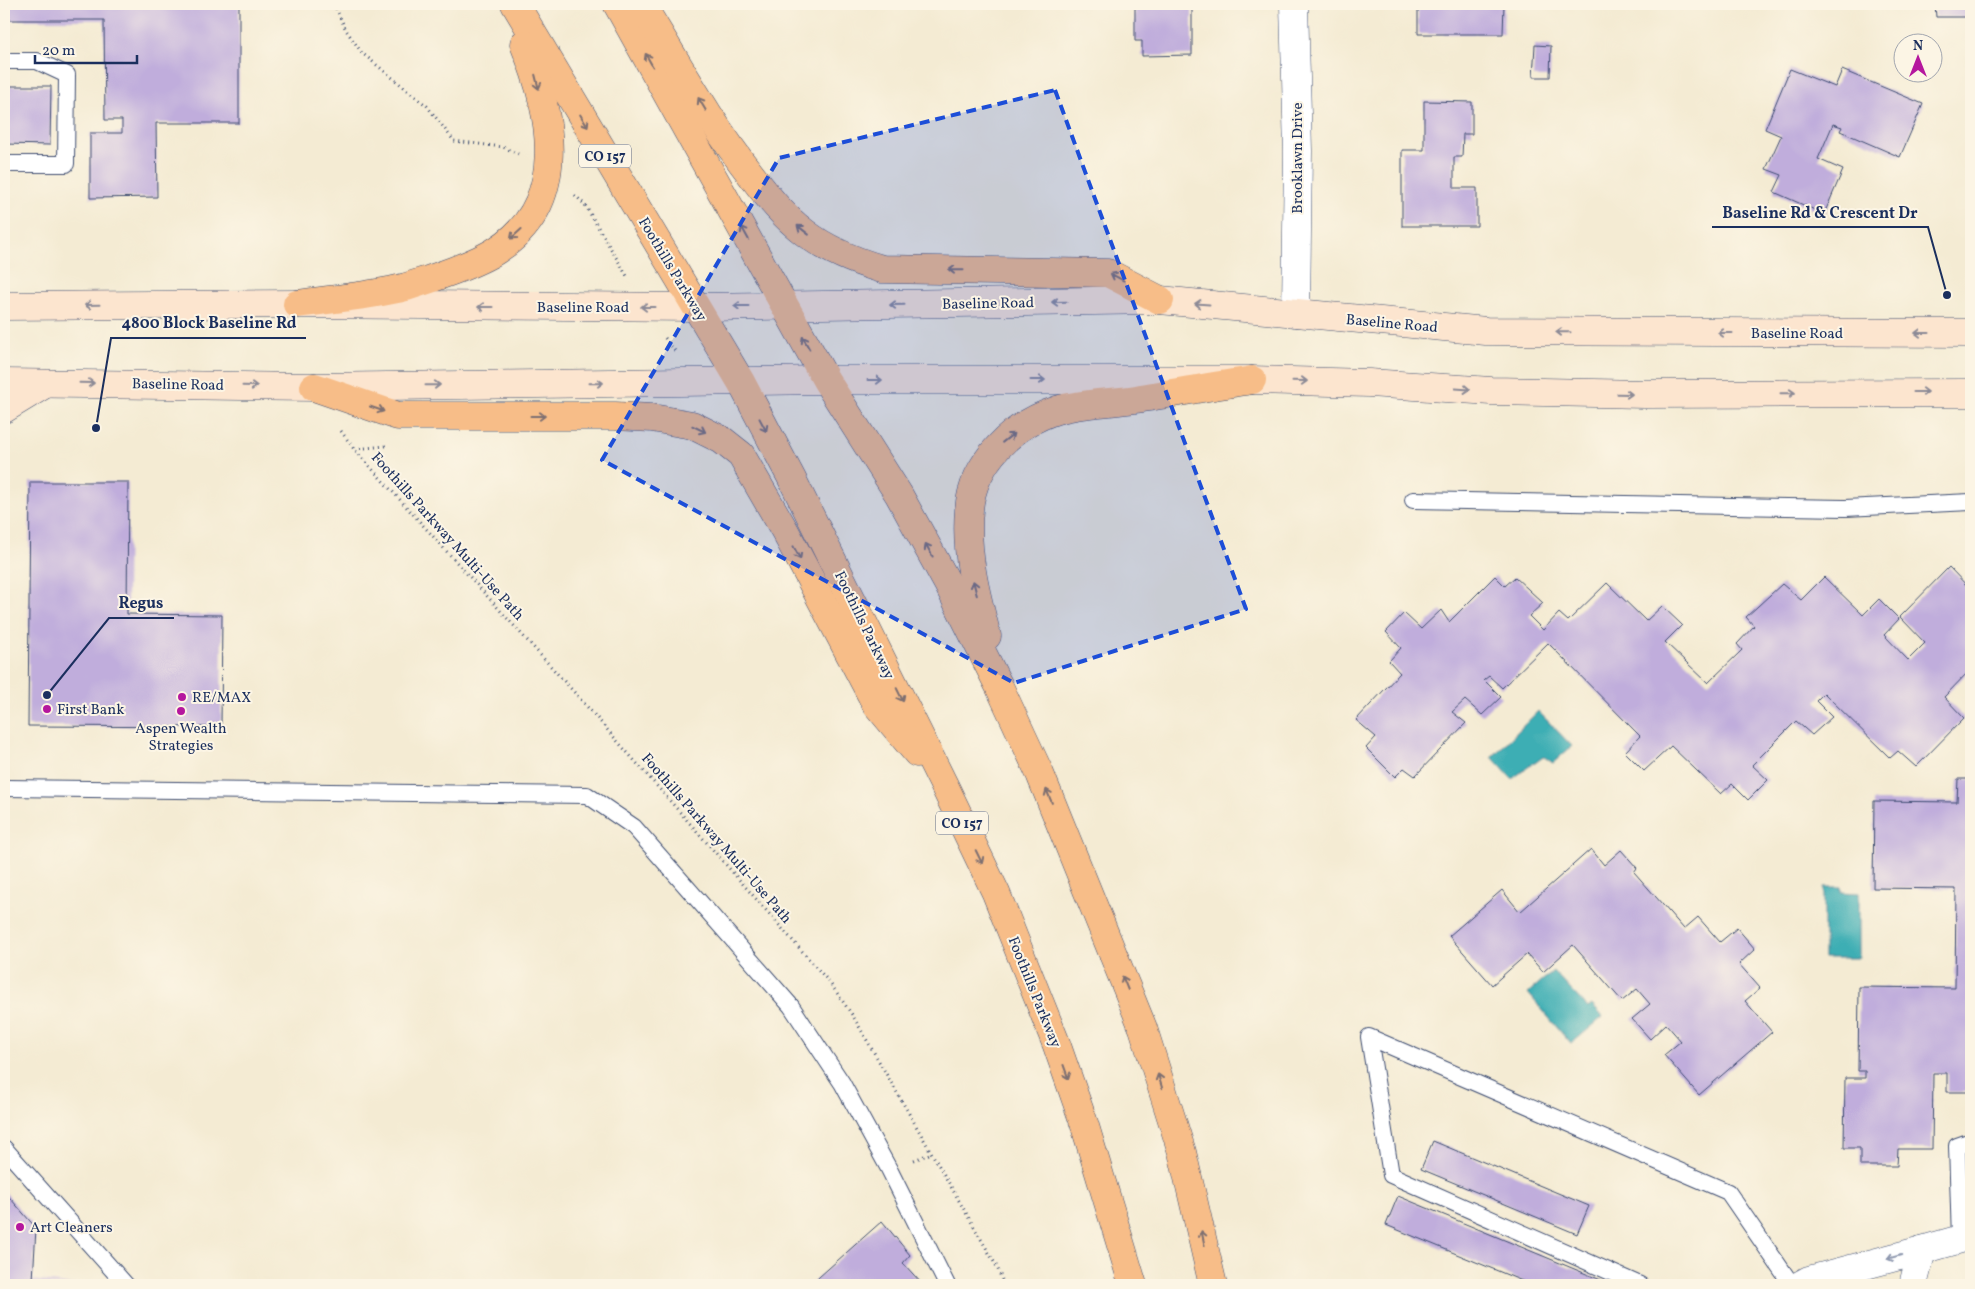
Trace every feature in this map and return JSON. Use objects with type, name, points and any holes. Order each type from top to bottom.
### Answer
[{"type":"highway","points":[[297,304],[405,287],[497,250],[522,228],[540,202],[549,168],[548,123],[535,72],[507,4]]},
{"type":"highway","name":"Foothills Parkway","points":[[515,4],[740,382],[792,479],[996,892],[1056,1043],[1084,1124],[1132,1285]]},
{"type":"highway","points":[[617,4],[826,380],[899,494],[949,586],[999,686],[1047,790],[1143,1028],[1182,1152],[1213,1285]]},
{"type":"highway","points":[[641,4],[725,142],[778,209],[804,232],[827,247],[856,261],[882,269],[1108,273],[1160,300]]},
{"type":"highway","points":[[999,686],[972,577],[968,538],[969,508],[974,487],[984,465],[1000,445],[1026,424],[1058,410],[1252,380]]},
{"type":"highway","points":[[314,387],[398,416],[615,416],[652,418],[692,425],[722,440],[740,455],[785,531],[876,704],[945,787]]},
{"type":"main road","name":"Baseline Road","points":[[4,306],[297,304],[697,307],[1160,300],[1486,331],[1971,333]]},
{"type":"main road","name":"Baseline Road","points":[[4,383],[50,382],[314,387],[826,380],[1252,380],[1369,383],[1491,391],[1645,394],[1971,392]]},
{"type":"main road","points":[[4,409],[50,382]]},
{"type":"street","name":"Brooklawn Drive","points":[[1294,4],[1298,152],[1296,313]]},
{"type":"street","points":[[1800,1285],[1809,1280],[1966,1237]]},
{"type":"street","points":[[1913,1285],[1922,1250]]},
{"type":"lane","points":[[4,61],[37,62],[66,75],[66,164],[4,164]]},
{"type":"lane","points":[[1413,500],[1845,508],[1971,502]]},
{"type":"lane","points":[[4,788],[587,795],[634,827],[792,1006],[842,1083],[890,1169],[947,1285]]},
{"type":"lane","points":[[1640,1285],[1391,1175],[1369,1037],[1728,1192],[1792,1285]]},
{"type":"lane","points":[[1966,1237],[1958,1146],[1971,1141]]},
{"type":"lane","points":[[4,1148],[126,1285]]},
{"type":"path","points":[[334,4],[346,30],[362,53],[427,106],[454,141]]},
{"type":"path","name":"Foothills Parkway Multi-Use Path","points":[[354,449],[583,702],[830,983],[853,1016],[996,1267],[1004,1285]]},
{"type":"highlighted area","points":[[1055,90],[1246,609],[1014,683],[602,460],[779,158]]},
{"type":"water","points":[[1538,711],[1572,746],[1553,763],[1543,756],[1512,779],[1492,757]]},
{"type":"water","points":[[1824,887],[1841,887],[1841,892],[1859,893],[1859,958],[1824,958]]},
{"type":"water","points":[[1553,971],[1588,1008],[1592,1005],[1603,1017],[1571,1044],[1528,993]]},
{"type":"building","points":[[4,4],[239,4],[239,123],[156,123],[157,197],[90,198],[90,133],[122,133],[122,120],[105,120],[104,20],[4,20]]},
{"type":"building","points":[[1135,4],[1192,4],[1192,55],[1142,56],[1142,41],[1135,41]]},
{"type":"building","points":[[1418,4],[1504,4],[1503,34],[1418,34]]},
{"type":"building","points":[[1935,4],[1971,4],[1971,17],[1936,17]]},
{"type":"building","points":[[1535,45],[1551,46],[1550,77],[1533,77]]},
{"type":"building","points":[[1790,69],[1835,87],[1842,70],[1923,104],[1900,157],[1840,131],[1842,127],[1833,124],[1818,159],[1843,170],[1824,214],[1774,192],[1782,175],[1766,169],[1781,136],[1765,129]]},
{"type":"building","points":[[4,86],[51,86],[50,145],[4,144]]},
{"type":"building","points":[[1424,101],[1472,102],[1472,134],[1463,134],[1462,157],[1454,157],[1454,188],[1477,188],[1477,226],[1402,226],[1402,150],[1424,150]]},
{"type":"building","points":[[30,482],[128,482],[127,614],[222,615],[221,727],[28,726]]},
{"type":"building","points":[[1949,567],[1971,590],[1971,669],[1944,697],[1964,718],[1916,767],[1898,751],[1890,758],[1824,693],[1816,701],[1832,717],[1812,735],[1796,721],[1752,765],[1768,780],[1748,800],[1732,784],[1721,794],[1671,746],[1644,771],[1625,752],[1640,736],[1548,643],[1502,688],[1489,676],[1484,680],[1501,697],[1482,715],[1465,700],[1452,712],[1466,723],[1415,776],[1404,768],[1395,777],[1366,748],[1376,737],[1356,720],[1400,673],[1389,661],[1401,648],[1386,632],[1404,613],[1421,629],[1441,610],[1449,622],[1495,576],[1505,586],[1515,577],[1543,603],[1529,616],[1543,630],[1559,613],[1568,621],[1607,583],[1646,621],[1662,606],[1682,625],[1665,642],[1708,683],[1742,650],[1737,644],[1754,626],[1746,617],[1782,584],[1801,600],[1824,577],[1863,615],[1879,599],[1899,619],[1884,635],[1908,660],[1925,643],[1900,617]]},
{"type":"building","points":[[1958,779],[1971,779],[1971,1092],[1947,1092],[1947,1073],[1933,1073],[1932,1149],[1898,1149],[1897,1166],[1860,1166],[1860,1148],[1844,1148],[1845,1078],[1865,1078],[1865,1071],[1858,1071],[1859,987],[1955,988],[1956,889],[1873,888],[1874,801],[1957,802]]},
{"type":"building","points":[[1591,849],[1604,865],[1621,850],[1637,868],[1634,872],[1684,929],[1698,917],[1720,942],[1737,928],[1755,949],[1739,964],[1760,988],[1745,1001],[1772,1032],[1699,1095],[1664,1055],[1681,1041],[1666,1024],[1650,1039],[1632,1019],[1650,1004],[1637,989],[1622,1001],[1573,945],[1543,972],[1527,954],[1492,985],[1449,936],[1502,890],[1520,912]]},
{"type":"building","points":[[1433,1141],[1589,1206],[1577,1234],[1421,1169]]},
{"type":"building","points":[[4,1191],[36,1228],[33,1280],[73,1285],[4,1285]]},
{"type":"building","points":[[1398,1196],[1613,1285],[1532,1285],[1386,1225]]},
{"type":"building","points":[[882,1221],[910,1255],[903,1263],[923,1285],[810,1285]]},
{"type":"place","name":"Baseline Rd & Crescent Dr","points":[[1947,295]]},
{"type":"place","name":"4800 Block Baseline Rd","points":[[96,428]]},
{"type":"place","name":"Regus","points":[[47,695]]},
{"type":"place","name":"RE/MAX","points":[[182,697]]},
{"type":"place","name":"First Bank","points":[[47,709]]},
{"type":"place","name":"Aspen Wealth Strategies","points":[[181,711]]},
{"type":"place","name":"Art Cleaners","points":[[20,1227]]}]
